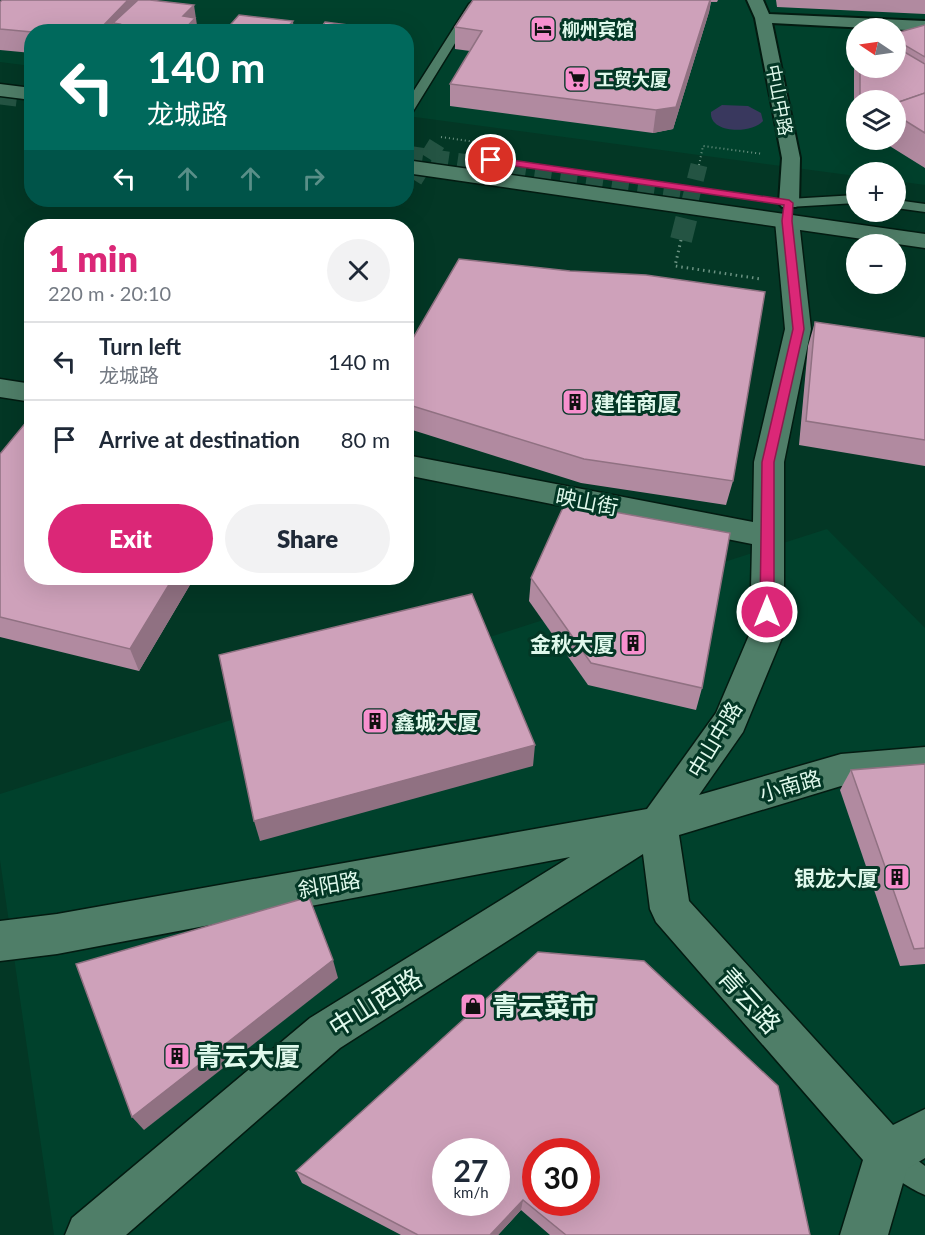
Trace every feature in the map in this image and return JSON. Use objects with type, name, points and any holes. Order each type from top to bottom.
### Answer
[{"type":"street","name":"中山中路","points":[[658,824],[730,721],[767,633],[768,462],[804,330],[794,284],[788,212],[791,158],[763,18],[755,0]]},
{"type":"street","points":[[763,18],[925,26]]},
{"type":"street","points":[[0,90],[24,93]]},
{"type":"street","points":[[0,107],[24,110]]},
{"type":"street","points":[[414,149],[788,212],[925,241]]},
{"type":"street","points":[[414,167],[788,212],[925,222]]},
{"type":"street","points":[[0,388],[24,392]]},
{"type":"street","name":"映山街","points":[[414,467],[767,536]]},
{"type":"street","name":"小南路","points":[[658,824],[841,770],[925,763]]},
{"type":"street","name":"斜阳路","points":[[0,941],[57,934],[658,824]]},
{"type":"street","name":"青云路","points":[[658,824],[670,909],[906,1143]]},
{"type":"street","name":"中山西路","points":[[89,1235],[325,1033],[658,824]]},
{"type":"street","points":[[864,1235],[906,1143]]},
{"type":"lane","points":[[414,100],[474,4],[484,0]]},
{"type":"lane","points":[[788,212],[846,201]]},
{"type":"lane","points":[[906,205],[925,208]]},
{"type":"lane","points":[[906,1143],[925,1182]]},
{"type":"path","points":[[441,137],[476,142],[468,157]]},
{"type":"path","points":[[699,165],[703,146],[791,158]]},
{"type":"path","points":[[681,240],[675,266],[794,284]]},
{"type":"shaded area","points":[[8,0],[925,0],[925,185],[906,182],[906,162],[846,162],[846,175],[414,117],[414,24],[24,24],[24,65],[0,62],[0,8]]},
{"type":"shaded area","points":[[722,105],[748,106],[761,113],[763,121],[758,125],[741,130],[724,128],[712,119],[711,112]]},
{"type":"shaded area","name":"青云菜市","points":[[827,529],[925,628],[925,1235],[54,1235],[0,860],[0,794]]},
{"type":"building","points":[[2,0],[128,0],[105,24],[24,24],[24,31],[0,29],[0,2]]},
{"type":"building","points":[[138,0],[194,5],[183,16],[195,18],[189,24],[113,23]]},
{"type":"building","name":"工贸大厦","points":[[473,0],[710,0],[676,107],[656,110],[450,84],[482,31],[455,27]]},
{"type":"building","points":[[239,15],[293,21],[290,24],[231,24]]},
{"type":"building","points":[[925,25],[925,57],[906,46],[906,30]]},
{"type":"building","points":[[906,53],[925,64],[925,93],[906,100],[906,90],[860,90],[860,78],[906,78]]},
{"type":"building","points":[[925,93],[925,133],[906,121],[906,100]]},
{"type":"building","name":"建佳商厦","points":[[459,259],[570,271],[646,275],[765,292],[733,481],[584,459],[414,406],[414,336]]},
{"type":"building","points":[[815,322],[925,338],[925,440],[806,421]]},
{"type":"building","points":[[24,425],[24,585],[169,585],[130,649],[0,617],[0,454]]},
{"type":"building","name":"金秋大厦","points":[[565,503],[730,533],[702,688],[591,663],[531,578]]},
{"type":"building","name":"鑫城大厦","points":[[472,594],[535,745],[254,821],[219,655]]},
{"type":"building","name":"银龙大厦","points":[[925,764],[925,948],[914,949],[851,770]]},
{"type":"building","name":"青云大厦","points":[[309,897],[333,960],[132,1117],[76,964]]},
{"type":"building","points":[[538,952],[644,961],[778,1086],[810,1235],[566,1235],[543,1216],[600,1216],[600,1138],[522,1138],[522,1201],[510,1214],[510,1138],[432,1138],[432,1216],[508,1216],[490,1235],[418,1235],[296,1171]]},
{"type":"tunnel","points":[[0,96],[24,99]]},
{"type":"tunnel","points":[[428,157],[441,137]]},
{"type":"tunnel","points":[[414,155],[428,157]]},
{"type":"tunnel","points":[[414,180],[428,157]]},
{"type":"tunnel","points":[[428,157],[691,195]]},
{"type":"tunnel","points":[[689,205],[699,165]]},
{"type":"tunnel","points":[[681,240],[690,204]]},
{"type":"place","name":"柳州宾馆","points":[[543,29]]},
{"type":"place","name":"工贸大厦","points":[[577,79]]},
{"type":"place","name":"建佳商厦","points":[[575,402]]},
{"type":"place","name":"金秋大厦","points":[[633,643]]},
{"type":"place","name":"鑫城大厦","points":[[375,721]]},
{"type":"place","name":"银龙大厦","points":[[897,877]]},
{"type":"place","name":"青云菜市","points":[[473,1006]]},
{"type":"place","name":"青云大厦","points":[[177,1056]]},
{"type":"route","points":[[491,160],[789,203],[787,221],[798,329],[768,462],[767,612]]}]
